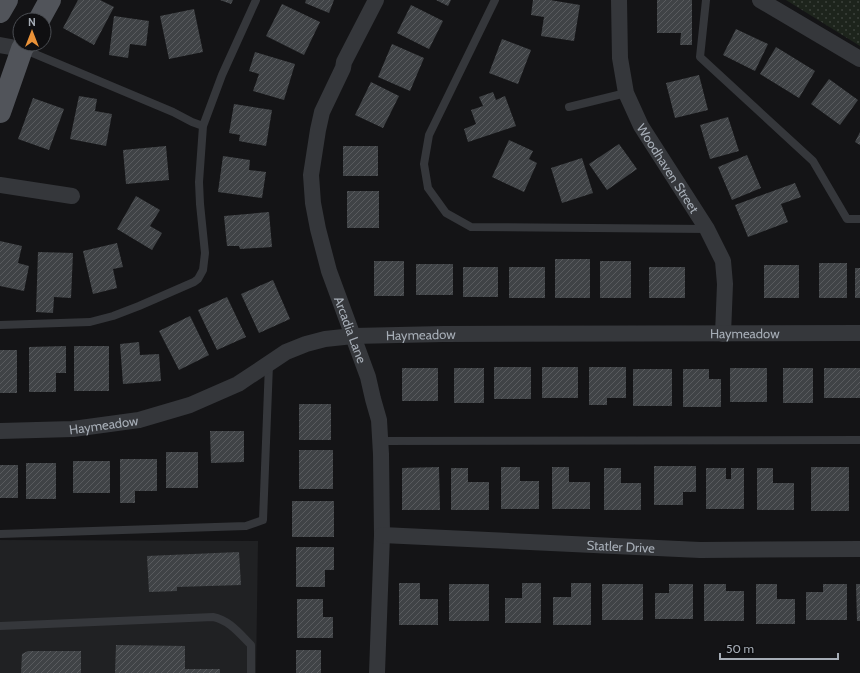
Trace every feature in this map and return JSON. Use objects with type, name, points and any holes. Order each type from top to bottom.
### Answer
[{"type":"main road","points":[[0,12],[7,0]]},
{"type":"main road","points":[[43,12],[50,0]]},
{"type":"main road","points":[[0,112],[22,52]]},
{"type":"street","name":"Arcadia Lane","points":[[376,0],[344,62],[343,68],[322,112],[311,175],[313,203],[329,271],[368,377],[379,420],[382,535],[377,673]]},
{"type":"street","name":"Woodhaven Street","points":[[619,0],[620,58],[626,93],[641,126],[707,229],[723,260],[725,284],[723,334]]},
{"type":"street","points":[[760,0],[860,59]]},
{"type":"street","points":[[0,45],[12,46]]},
{"type":"street","points":[[0,185],[72,196]]},
{"type":"street","name":"Haymeadow","points":[[0,431],[74,429],[139,420],[190,405],[238,384],[286,352],[306,344],[325,339],[353,336],[443,334],[860,333]]},
{"type":"street","name":"Statler Drive","points":[[382,535],[700,550],[860,549]]},
{"type":"lane","points":[[0,325],[90,322],[113,316],[139,306],[198,279],[203,270],[205,253],[199,182],[203,126],[222,75],[256,0]]},
{"type":"lane","points":[[495,0],[429,135],[424,164],[428,188],[446,213],[471,227],[707,229]]},
{"type":"lane","points":[[706,0],[700,57],[813,161],[847,219],[860,219]]},
{"type":"lane","points":[[38,52],[203,126]]},
{"type":"lane","points":[[569,107],[626,93]]},
{"type":"lane","points":[[0,534],[246,526],[262,520],[269,364]]},
{"type":"lane","points":[[380,441],[860,440]]},
{"type":"lane","points":[[0,626],[212,617],[221,619],[235,628],[251,645],[251,673]]},
{"type":"shaded area","points":[[786,0],[860,0],[860,46]]},
{"type":"shaded area","points":[[0,540],[258,541],[256,673],[0,673]]},
{"type":"building","points":[[78,0],[100,0],[114,7],[94,45],[63,28]]},
{"type":"building","points":[[220,0],[233,0],[231,4]]},
{"type":"building","points":[[306,0],[334,0],[329,13],[305,3]]},
{"type":"building","points":[[436,0],[451,0],[448,6]]},
{"type":"building","points":[[533,0],[550,0],[580,5],[574,41],[541,36],[544,17],[531,15]]},
{"type":"building","points":[[657,0],[692,0],[692,45],[680,45],[681,33],[657,33]]},
{"type":"building","points":[[282,4],[320,22],[304,55],[266,36]]},
{"type":"building","points":[[411,5],[443,21],[429,49],[397,33]]},
{"type":"building","points":[[194,9],[203,52],[169,59],[160,16]]},
{"type":"building","points":[[114,16],[149,21],[146,46],[130,44],[128,58],[109,55]]},
{"type":"building","points":[[736,29],[768,44],[755,71],[723,55]]},
{"type":"building","points":[[502,39],[531,50],[518,84],[489,73]]},
{"type":"building","points":[[392,44],[424,58],[410,91],[378,77]]},
{"type":"building","points":[[776,47],[815,71],[799,98],[760,74]]},
{"type":"building","points":[[255,52],[295,64],[284,100],[253,91],[259,74],[249,71]]},
{"type":"building","points":[[699,75],[708,110],[675,118],[666,83]]},
{"type":"building","points":[[829,79],[858,100],[840,125],[811,104]]},
{"type":"building","points":[[371,82],[399,96],[383,128],[355,115]]},
{"type":"building","points":[[493,92],[496,100],[505,96],[516,126],[468,142],[464,129],[476,124],[471,110],[483,106],[479,97]]},
{"type":"building","points":[[79,96],[97,99],[95,111],[112,114],[106,146],[70,139]]},
{"type":"building","points":[[33,98],[64,109],[49,150],[18,139]]},
{"type":"building","points":[[234,104],[272,110],[266,146],[239,141],[240,135],[229,133]]},
{"type":"building","points":[[728,117],[739,151],[710,159],[700,125]]},
{"type":"building","points":[[860,132],[860,145],[855,142]]},
{"type":"building","points":[[509,140],[533,151],[529,159],[537,163],[524,192],[492,177]]},
{"type":"building","points":[[619,144],[637,169],[607,190],[589,164]]},
{"type":"building","points":[[166,146],[169,180],[126,184],[123,150]]},
{"type":"building","points":[[343,146],[378,146],[378,176],[343,176]]},
{"type":"building","points":[[747,155],[761,188],[732,200],[718,167]]},
{"type":"building","points":[[223,156],[250,160],[249,170],[266,172],[262,198],[218,192]]},
{"type":"building","points":[[582,158],[593,193],[562,203],[551,168]]},
{"type":"building","points":[[795,183],[801,197],[781,204],[788,222],[748,237],[735,205]]},
{"type":"building","points":[[347,191],[379,191],[379,228],[347,228]]},
{"type":"building","points":[[136,196],[160,210],[150,226],[162,233],[152,250],[117,229]]},
{"type":"building","points":[[269,212],[272,247],[240,249],[239,246],[227,246],[224,216]]},
{"type":"building","points":[[0,241],[22,246],[18,263],[29,266],[24,291],[0,286]]},
{"type":"building","points":[[117,243],[123,267],[113,269],[117,288],[93,294],[83,251]]},
{"type":"building","points":[[38,252],[73,253],[71,298],[54,297],[53,313],[36,312]]},
{"type":"building","points":[[555,259],[590,259],[590,298],[555,298]]},
{"type":"building","points":[[374,261],[404,261],[404,296],[374,296]]},
{"type":"building","points":[[600,261],[631,261],[631,298],[600,298]]},
{"type":"building","points":[[819,263],[847,263],[847,298],[819,298]]},
{"type":"building","points":[[416,264],[453,264],[453,295],[416,295]]},
{"type":"building","points":[[764,265],[799,265],[799,298],[764,298]]},
{"type":"building","points":[[463,267],[498,267],[498,297],[463,297]]},
{"type":"building","points":[[509,267],[545,267],[545,298],[509,298]]},
{"type":"building","points":[[649,267],[685,267],[685,298],[649,298]]},
{"type":"building","points":[[855,268],[860,268],[860,298],[855,298]]},
{"type":"building","points":[[273,280],[290,319],[259,333],[241,294]]},
{"type":"building","points":[[227,297],[246,337],[217,350],[198,310]]},
{"type":"building","points":[[190,316],[209,355],[179,370],[159,331]]},
{"type":"building","points":[[139,342],[140,355],[159,354],[161,381],[123,384],[120,344]]},
{"type":"building","points":[[66,346],[66,373],[56,373],[56,392],[29,392],[29,347]]},
{"type":"building","points":[[74,346],[109,346],[109,391],[74,391]]},
{"type":"building","points":[[0,350],[17,350],[17,393],[0,393]]},
{"type":"building","points":[[494,367],[531,367],[531,399],[494,399]]},
{"type":"building","points":[[542,367],[578,367],[578,398],[542,398]]},
{"type":"building","points":[[589,367],[626,367],[626,398],[607,398],[607,405],[589,405]]},
{"type":"building","points":[[402,368],[438,368],[438,401],[402,401]]},
{"type":"building","points":[[454,368],[484,368],[484,403],[454,403]]},
{"type":"building","points":[[730,368],[767,368],[767,402],[730,402]]},
{"type":"building","points":[[783,368],[813,368],[813,403],[783,403]]},
{"type":"building","points":[[824,368],[860,368],[860,398],[824,398]]},
{"type":"building","points":[[633,369],[672,369],[672,406],[633,406]]},
{"type":"building","points":[[683,369],[709,369],[709,379],[721,379],[721,407],[683,407]]},
{"type":"building","points":[[299,404],[331,404],[331,440],[299,440]]},
{"type":"building","points":[[210,431],[244,431],[244,462],[211,463]]},
{"type":"building","points":[[299,450],[333,450],[333,489],[299,489]]},
{"type":"building","points":[[166,452],[198,452],[198,488],[166,488]]},
{"type":"building","points":[[120,459],[157,459],[157,491],[135,491],[135,503],[120,503]]},
{"type":"building","points":[[73,461],[110,461],[110,493],[73,493]]},
{"type":"building","points":[[26,463],[56,463],[56,499],[26,499]]},
{"type":"building","points":[[0,465],[18,465],[18,498],[0,498]]},
{"type":"building","points":[[654,466],[696,466],[696,492],[683,492],[683,505],[654,505]]},
{"type":"building","points":[[439,467],[440,510],[402,510],[402,468]]},
{"type":"building","points":[[501,467],[520,467],[520,481],[539,481],[539,509],[501,509]]},
{"type":"building","points":[[552,467],[569,467],[569,482],[590,482],[590,509],[552,509]]},
{"type":"building","points":[[811,467],[849,467],[849,511],[811,511]]},
{"type":"building","points":[[451,468],[468,468],[468,482],[489,482],[489,510],[451,510]]},
{"type":"building","points":[[604,468],[621,468],[621,483],[641,483],[641,510],[604,510]]},
{"type":"building","points":[[706,468],[726,468],[726,479],[731,479],[731,468],[744,468],[744,509],[706,509]]},
{"type":"building","points":[[757,468],[773,468],[773,483],[794,483],[794,510],[757,510]]},
{"type":"building","points":[[292,501],[334,501],[334,537],[292,537]]},
{"type":"building","points":[[296,547],[334,547],[334,570],[325,570],[325,587],[296,587]]},
{"type":"building","points":[[239,552],[241,585],[177,587],[177,591],[149,592],[147,556]]},
{"type":"building","points":[[399,583],[420,583],[420,599],[438,599],[438,625],[399,625]]},
{"type":"building","points":[[522,583],[541,583],[541,623],[505,623],[505,598],[522,598]]},
{"type":"building","points":[[571,583],[591,583],[591,625],[553,625],[553,597],[571,597]]},
{"type":"building","points":[[449,584],[489,584],[489,621],[449,621]]},
{"type":"building","points":[[602,584],[643,584],[643,620],[602,620]]},
{"type":"building","points":[[669,584],[693,584],[693,619],[655,619],[655,593],[669,593]]},
{"type":"building","points":[[704,584],[726,584],[726,591],[744,591],[744,621],[704,621]]},
{"type":"building","points":[[756,584],[777,584],[777,599],[795,599],[795,624],[756,624]]},
{"type":"building","points":[[823,584],[847,584],[847,620],[806,620],[806,592],[823,592]]},
{"type":"building","points":[[856,584],[860,584],[860,621],[857,621]]},
{"type":"building","points":[[297,599],[323,599],[323,617],[333,617],[333,638],[297,638]]},
{"type":"building","points":[[116,645],[185,646],[185,669],[220,669],[220,673],[115,673]]},
{"type":"building","points":[[296,650],[321,650],[321,673],[296,673]]},
{"type":"building","points":[[28,651],[81,651],[81,673],[21,673],[22,654]]}]
